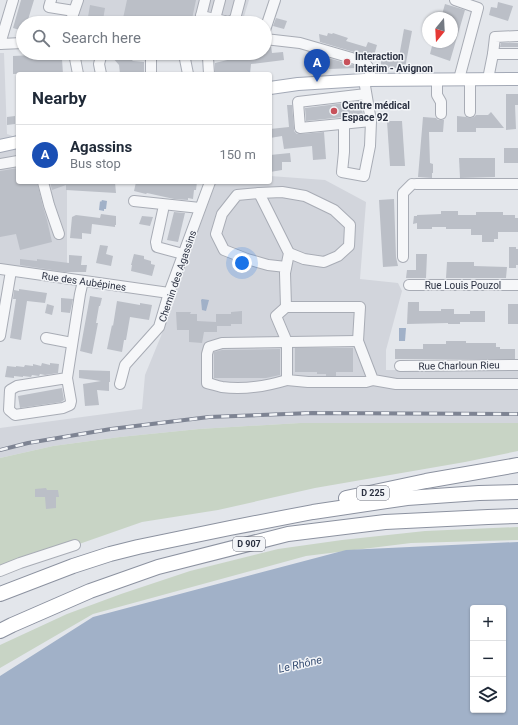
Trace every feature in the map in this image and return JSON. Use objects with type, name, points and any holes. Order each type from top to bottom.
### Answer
[{"type":"highway","name":"D 225","points":[[230,528],[242,519],[426,481],[518,465]]},
{"type":"highway","name":"D 907","points":[[0,594],[73,566],[110,554],[230,528],[313,512],[407,498],[518,492]]},
{"type":"highway","name":"D 907","points":[[0,631],[90,591],[158,567],[288,534],[385,522],[516,516]]},
{"type":"main road","points":[[272,88],[368,80],[518,79]]},
{"type":"main road","points":[[0,146],[16,142]]},
{"type":"street","points":[[13,0],[0,44],[16,43]]},
{"type":"street","points":[[51,0],[49,7],[74,11]]},
{"type":"street","points":[[72,16],[78,0]]},
{"type":"street","points":[[201,16],[205,0]]},
{"type":"street","points":[[216,16],[220,0]]},
{"type":"street","points":[[236,16],[240,0]]},
{"type":"street","points":[[270,16],[275,0]]},
{"type":"street","points":[[455,0],[478,8],[465,79],[470,112]]},
{"type":"street","points":[[488,79],[495,37],[518,36]]},
{"type":"street","points":[[272,39],[300,43],[362,61],[369,68],[366,94],[371,121],[370,146],[364,176],[342,172],[344,123]]},
{"type":"street","points":[[493,54],[518,54]]},
{"type":"street","points":[[75,60],[78,72]]},
{"type":"street","points":[[100,60],[99,64],[101,72]]},
{"type":"street","points":[[151,60],[151,72]]},
{"type":"street","points":[[185,60],[188,72]]},
{"type":"street","points":[[208,60],[209,72]]},
{"type":"street","points":[[436,79],[437,95],[441,102],[441,114]]},
{"type":"street","points":[[366,94],[298,102],[300,128],[371,121]]},
{"type":"street","points":[[0,164],[16,161]]},
{"type":"street","points":[[44,184],[59,234]]},
{"type":"street","name":"Chemin des Agassins","points":[[120,384],[125,365],[159,327],[169,293],[209,184]]},
{"type":"street","points":[[403,257],[403,193],[414,184],[518,184]]},
{"type":"street","points":[[286,267],[268,265],[224,250],[216,234],[222,214],[237,196],[282,192],[305,196],[334,210],[350,225],[349,246],[338,256],[324,262],[304,259],[289,253]]},
{"type":"street","points":[[259,193],[289,253],[285,273],[286,307]]},
{"type":"street","points":[[134,201],[200,208]]},
{"type":"street","points":[[164,210],[156,242],[157,248],[183,254]]},
{"type":"street","name":"Rue des Aubépines","points":[[0,270],[169,293]]},
{"type":"street","points":[[0,336],[11,271]]},
{"type":"street","points":[[67,378],[17,386],[10,390],[9,410],[15,415],[63,408],[70,405],[71,401],[67,378],[83,281]]},
{"type":"street","name":"Rue Louis Pouzol","points":[[409,285],[518,284]]},
{"type":"street","points":[[288,380],[287,342],[276,316],[286,307],[360,307],[358,342],[373,380]]},
{"type":"street","points":[[46,338],[72,343]]},
{"type":"street","points":[[358,342],[222,343],[209,346],[207,354],[207,383],[223,387],[250,388],[288,380],[308,382],[366,382],[373,380],[396,384],[518,384]]},
{"type":"street","name":"Rue Charloun Rieu","points":[[400,366],[518,365]]},
{"type":"street","points":[[0,571],[75,545]]},
{"type":"shaded area","points":[[81,0],[249,0],[244,16],[76,16]]},
{"type":"shaded area","points":[[0,53],[4,53],[7,134],[16,137],[16,184],[67,184],[67,273],[0,264]]},
{"type":"shaded area","points":[[272,176],[325,180],[366,202],[360,279],[398,283],[402,291],[386,350],[386,370],[518,370],[518,423],[300,423],[199,429],[53,446],[0,458],[0,428],[142,409],[145,375],[161,336],[185,265],[215,184],[272,184]]},
{"type":"green space","points":[[300,423],[518,423],[518,451],[465,462],[315,488],[218,510],[142,522],[62,550],[35,552],[0,566],[0,458],[53,446],[120,437],[199,429]]},
{"type":"green space","points":[[518,527],[518,540],[411,543],[306,556],[93,614],[0,668],[0,645],[67,614],[190,571],[278,549],[342,540],[425,531]]},
{"type":"water","points":[[102,200],[107,201],[106,209],[104,209],[104,211],[99,210],[100,201],[101,202]]},
{"type":"water","points":[[202,299],[209,300],[206,311],[202,310]]},
{"type":"water","points":[[399,328],[406,328],[405,341],[399,341]]},
{"type":"water","name":"Le Rhône","points":[[518,542],[518,725],[0,725],[0,676],[93,617],[346,550]]},
{"type":"building","points":[[21,0],[34,0],[29,16],[16,16]]},
{"type":"building","points":[[127,0],[196,0],[193,16],[124,16]]},
{"type":"building","points":[[498,2],[513,6],[508,21],[489,15],[491,7],[497,8]]},
{"type":"building","points":[[445,4],[465,10],[458,34],[458,12],[443,12]]},
{"type":"building","points":[[90,5],[105,8],[104,16],[88,16]]},
{"type":"building","points":[[16,18],[16,29],[13,28]]},
{"type":"building","points":[[276,18],[287,21],[284,29],[273,26]]},
{"type":"building","points":[[404,29],[412,31],[405,68],[381,68],[381,57],[399,57]]},
{"type":"building","points":[[328,33],[333,33],[348,38],[346,41],[366,47],[368,42],[377,45],[373,59],[369,59],[364,55],[320,42],[319,34],[327,36]]},
{"type":"building","points":[[501,43],[518,43],[518,47],[500,47]]},
{"type":"building","points":[[432,48],[454,48],[450,61],[430,54]]},
{"type":"building","points":[[283,52],[284,60],[251,64],[250,72],[215,72],[215,63],[227,60],[272,60],[272,53]]},
{"type":"building","points":[[314,55],[357,66],[357,68],[329,69],[329,65],[315,66]]},
{"type":"building","points":[[13,56],[16,56],[16,60],[62,60],[63,72],[16,72],[16,74],[13,74]]},
{"type":"building","points":[[115,60],[144,62],[144,72],[120,72],[119,65]]},
{"type":"building","points":[[506,94],[518,94],[518,105],[515,105],[516,129],[506,130]]},
{"type":"building","name":"Centre médical Espace 92","points":[[361,101],[363,115],[306,121],[305,108]]},
{"type":"building","points":[[287,105],[292,105],[294,131],[297,134],[324,132],[326,159],[313,160],[312,146],[284,149],[282,136],[272,138],[272,129],[289,127]]},
{"type":"building","points":[[491,112],[504,128],[476,128],[476,132],[457,132],[457,116],[470,118],[476,115],[488,115]]},
{"type":"building","points":[[15,116],[15,124],[7,125],[7,117]]},
{"type":"building","points":[[423,117],[444,120],[443,132],[429,132],[430,163],[433,164],[432,178],[418,177]]},
{"type":"building","points":[[387,121],[402,121],[405,166],[390,166]]},
{"type":"building","points":[[504,148],[518,148],[518,163],[504,163]]},
{"type":"building","points":[[290,153],[291,162],[282,162],[282,170],[272,172],[272,155]]},
{"type":"building","points":[[459,158],[495,158],[495,177],[460,178]]},
{"type":"building","points":[[16,168],[16,184],[37,184],[52,242],[20,250],[16,234],[0,237],[0,171]]},
{"type":"building","points":[[50,184],[115,184],[116,193],[66,190],[66,185],[52,190]]},
{"type":"building","points":[[136,184],[197,184],[196,190],[194,190],[193,199],[188,198],[188,200],[174,199],[134,191]]},
{"type":"building","points":[[394,199],[396,257],[398,266],[383,267],[379,200]]},
{"type":"building","points":[[441,211],[458,211],[458,215],[476,215],[476,212],[503,212],[503,215],[515,215],[515,218],[518,218],[518,232],[498,232],[498,239],[494,239],[494,242],[482,242],[482,235],[471,235],[471,229],[446,229],[446,227],[432,227],[432,229],[417,229],[417,223],[413,224],[414,216],[441,214]]},
{"type":"building","points":[[174,212],[185,213],[178,242],[167,240]]},
{"type":"building","points":[[101,214],[116,216],[115,227],[92,224],[91,234],[82,233],[82,239],[70,238],[72,217],[76,215],[100,218]]},
{"type":"building","points":[[142,216],[153,217],[150,226],[139,224]]},
{"type":"building","points":[[100,245],[108,246],[106,254],[113,256],[111,266],[96,263]]},
{"type":"building","points":[[509,247],[516,247],[516,249],[518,249],[518,265],[516,265],[516,268],[509,268]]},
{"type":"building","points":[[134,254],[144,256],[144,259],[151,261],[151,264],[155,265],[152,276],[131,271]]},
{"type":"building","points":[[416,254],[427,254],[426,278],[406,278],[407,270],[416,270]]},
{"type":"building","points":[[69,255],[82,256],[81,265],[87,265],[86,272],[65,272],[20,265],[20,259],[37,261],[37,259],[69,263]]},
{"type":"building","points":[[447,262],[474,262],[474,266],[507,267],[506,278],[446,278]]},
{"type":"building","points":[[19,289],[47,293],[45,303],[27,301],[21,340],[10,338],[16,299],[13,299],[14,290],[19,291]]},
{"type":"building","points":[[90,296],[102,298],[99,306],[96,323],[98,323],[92,354],[80,351]]},
{"type":"building","points":[[61,298],[73,299],[70,313],[61,312]]},
{"type":"building","points":[[117,301],[140,305],[140,303],[152,305],[149,320],[130,317],[126,340],[124,340],[122,352],[107,349]]},
{"type":"building","points":[[408,302],[419,302],[419,311],[441,311],[441,309],[454,309],[454,314],[470,314],[470,311],[485,311],[485,322],[460,322],[460,324],[407,324]]},
{"type":"building","points":[[47,304],[54,306],[52,315],[45,313]]},
{"type":"building","points":[[508,304],[518,304],[518,324],[508,324]]},
{"type":"building","points":[[242,311],[242,324],[217,326],[217,332],[204,332],[202,343],[189,342],[189,330],[177,330],[176,312],[191,312],[190,314],[197,314],[197,321],[216,322],[216,314],[231,314],[231,312]]},
{"type":"building","points":[[446,341],[496,343],[496,347],[500,347],[500,349],[515,349],[515,359],[395,359],[395,349],[423,349],[423,344],[446,344]]},
{"type":"building","points":[[295,348],[353,348],[353,372],[336,372],[336,376],[326,376],[326,374],[317,374],[317,372],[295,372]]},
{"type":"building","points":[[280,349],[280,375],[266,378],[214,378],[214,352],[222,350]]},
{"type":"building","points":[[42,363],[50,365],[50,363],[59,364],[58,373],[45,375],[40,374],[39,376],[32,375],[31,377],[5,377],[7,366],[24,367],[25,365],[33,366],[33,364],[41,366]]},
{"type":"building","points":[[79,370],[110,371],[109,391],[97,390],[99,405],[85,406],[83,384],[101,381],[79,378]]},
{"type":"building","points":[[62,388],[64,400],[61,402],[20,408],[18,396]]},
{"type":"building","points":[[46,488],[47,490],[58,490],[59,497],[56,497],[56,508],[46,509],[45,497],[35,497],[35,489]]},
{"type":"railway","points":[[0,450],[28,443],[111,429],[209,417],[312,413],[518,414]]},
{"type":"place","name":"Interaction Interim - Avignon","points":[[347,62]]},
{"type":"place","name":"Agassins","points":[[317,82]]},
{"type":"place","name":"Centre médical Espace 92","points":[[334,111]]}]
